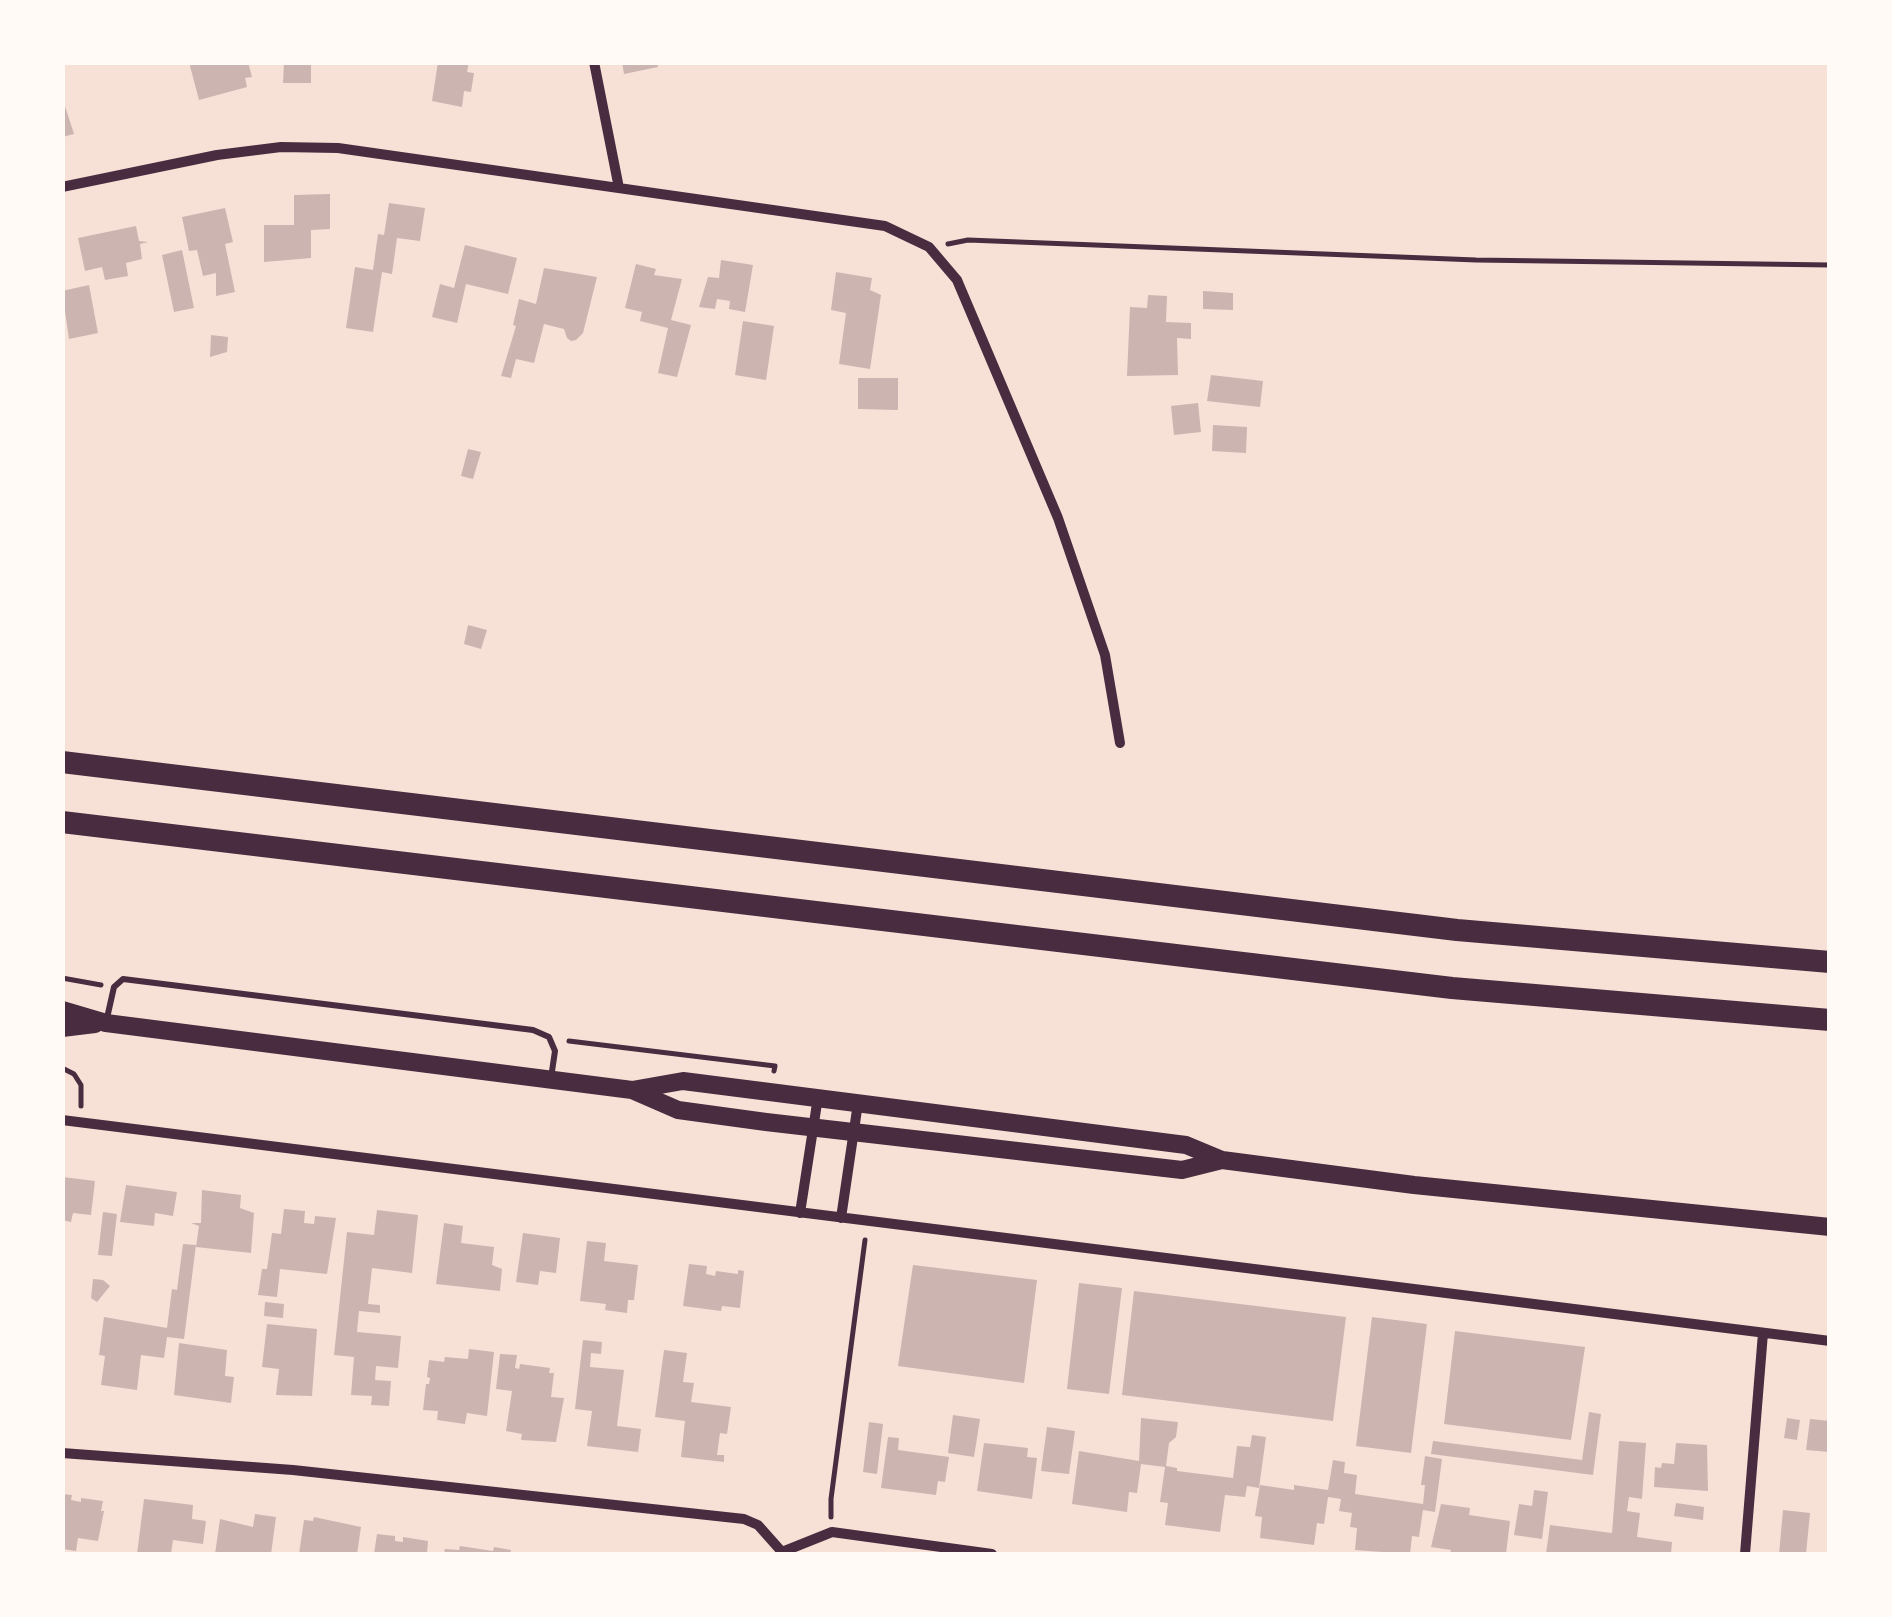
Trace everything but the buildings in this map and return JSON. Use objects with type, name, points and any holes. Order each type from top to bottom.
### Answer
[{"type":"highway","points":[[62,762],[1458,930],[1830,962]]},
{"type":"highway","points":[[62,822],[1452,988],[1830,1020]]},
{"type":"main road","points":[[62,1010],[106,1023],[632,1090],[678,1110],[1182,1170],[1222,1160]]},
{"type":"main road","points":[[62,1028],[106,1023]]},
{"type":"main road","points":[[632,1090],[683,1081],[1186,1144],[1222,1160],[1414,1185],[1830,1228]]},
{"type":"street","points":[[594,62],[620,188]]},
{"type":"street","points":[[62,187],[217,154],[338,148],[885,226],[929,247],[956,280],[1058,518],[1105,655],[1120,743]]},
{"type":"street","points":[[800,1213],[818,1098]]},
{"type":"street","points":[[841,1218],[858,1103]]},
{"type":"street","points":[[62,1120],[1830,1340]]},
{"type":"street","points":[[1745,1554],[1763,1332]]},
{"type":"street","points":[[62,1453],[293,1470],[744,1519],[758,1525],[782,1553],[832,1532],[992,1554]]},
{"type":"lane","points":[[106,1023],[114,987],[123,979],[533,1030],[549,1037],[555,1050],[551,1079]]},
{"type":"path","points":[[929,247],[968,240],[1476,260],[1830,265]]},
{"type":"path","points":[[62,978],[114,987]]},
{"type":"path","points":[[62,1068],[74,1074],[81,1085],[79,1122]]},
{"type":"path","points":[[832,1532],[831,1499],[867,1222]]}]
